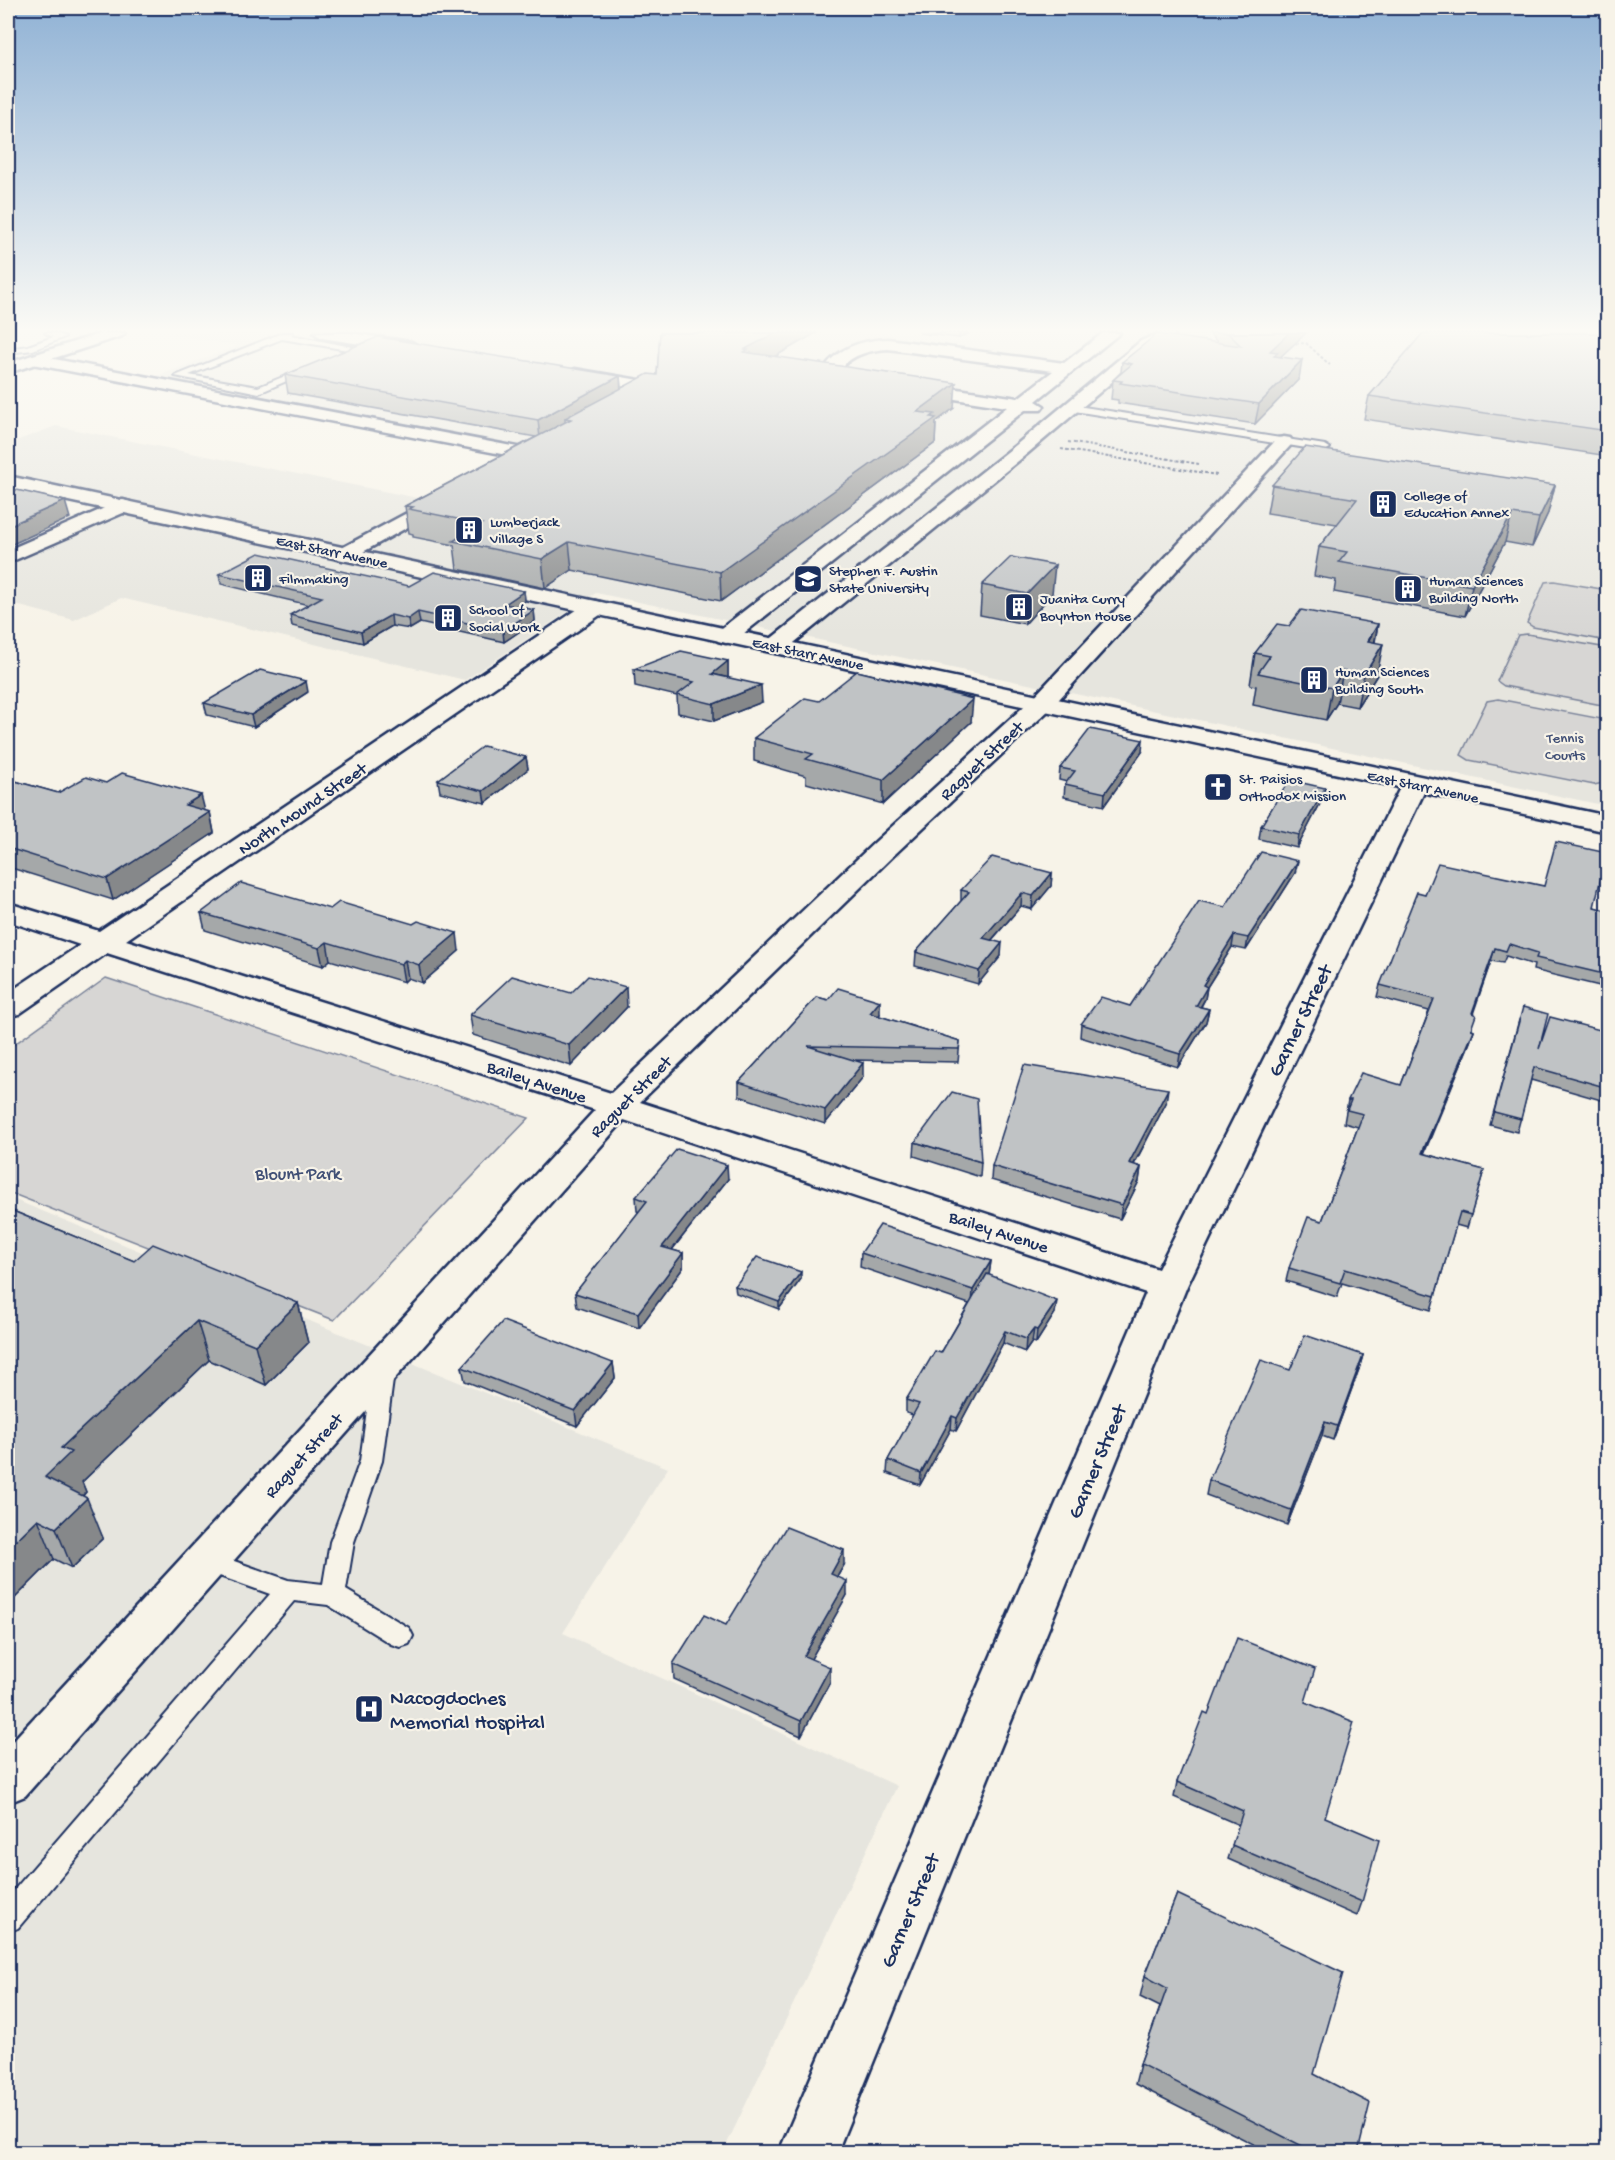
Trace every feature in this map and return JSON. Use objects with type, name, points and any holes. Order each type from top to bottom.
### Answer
[{"type":"street","points":[[442,434],[534,450],[507,465]]},
{"type":"street","points":[[726,636],[985,434]]},
{"type":"street","points":[[776,646],[1039,434]]},
{"type":"street","name":"Raguet Street","points":[[8,1780],[617,1106],[884,849],[1041,704],[1284,442]]},
{"type":"street","name":"East Starr Avenue","points":[[8,482],[1608,824]]},
{"type":"street","points":[[345,554],[467,487]]},
{"type":"street","points":[[8,557],[123,506]]},
{"type":"street","name":"North Mound Street","points":[[8,1007],[595,608]]},
{"type":"street","name":"Garner Street","points":[[808,2152],[1168,1286],[1415,784]]},
{"type":"street","name":"Bailey Avenue","points":[[8,912],[617,1106],[1168,1286]]},
{"type":"lane","points":[[1231,434],[1325,448]]},
{"type":"lane","points":[[333,1595],[342,1542],[371,1461],[385,1364]]},
{"type":"lane","points":[[206,1561],[288,1590],[333,1595],[400,1636]]},
{"type":"lane","points":[[8,1918],[288,1590]]},
{"type":"path","points":[[1058,441],[1199,464]]},
{"type":"shaded area","name":"Stephen F. Austin State University","points":[[35,434],[95,434],[423,499],[504,454],[398,434],[1607,434],[1607,806],[596,593],[465,680],[121,598],[74,620],[8,603],[8,566],[143,505],[8,476],[8,444]]},
{"type":"shaded area","name":"Nacogdoches Memorial Hospital","points":[[8,1197],[668,1468],[563,1633],[897,1786],[723,2152],[8,2152]]},
{"type":"green space","points":[[1554,581],[1607,590],[1607,641],[1533,627],[1527,623],[1545,582]]},
{"type":"green space","name":"Tennis Courts","points":[[1527,634],[1607,648],[1607,706],[1504,686],[1497,681],[1518,635]]},
{"type":"green space","name":"Tennis Courts","points":[[1498,699],[1607,720],[1607,769],[1603,783],[1594,785],[1469,760],[1461,755],[1487,701]]},
{"type":"green space","name":"Blount Park","points":[[106,978],[529,1118],[334,1320],[8,1192],[8,1049]]},
{"type":"building","points":[[543,434],[914,434],[720,572],[569,542],[542,559],[453,541],[482,524],[409,509],[413,507],[405,506]]},
{"type":"building","points":[[1305,447],[1555,485],[1539,518],[1512,514],[1472,586],[1339,562],[1347,552],[1319,547],[1357,499],[1272,485]]},
{"type":"building","points":[[8,488],[65,501],[8,526]]},
{"type":"building","points":[[259,553],[409,586],[434,572],[524,591],[505,604],[534,610],[503,631],[418,612],[408,619],[391,615],[361,632],[290,615],[322,597],[219,574]]},
{"type":"building","points":[[1011,557],[1055,565],[1027,594],[982,585]]},
{"type":"building","points":[[1301,610],[1378,624],[1368,641],[1383,644],[1364,675],[1343,671],[1332,688],[1258,673],[1270,656],[1255,653],[1277,624],[1289,626]]},
{"type":"building","points":[[681,651],[728,661],[712,674],[761,685],[714,704],[677,695],[694,682],[634,669]]},
{"type":"building","points":[[260,670],[306,681],[251,715],[204,703]]},
{"type":"building","points":[[857,671],[973,699],[883,780],[806,759],[813,754],[754,738],[805,698],[819,701]]},
{"type":"building","points":[[1090,729],[1143,740],[1105,793],[1065,784],[1075,771],[1060,768]]},
{"type":"building","points":[[483,746],[526,757],[483,791],[438,780]]},
{"type":"building","points":[[122,773],[201,795],[185,805],[210,812],[107,879],[8,848],[8,779],[58,793],[86,777],[106,783]]},
{"type":"building","points":[[1289,780],[1325,788],[1299,835],[1261,826]]},
{"type":"building","points":[[1556,842],[1607,853],[1594,907],[1608,911],[1608,975],[1536,958],[1538,953],[1509,944],[1506,951],[1495,948],[1472,1013],[1476,1015],[1471,1029],[1474,1030],[1422,1153],[1484,1170],[1471,1215],[1460,1212],[1435,1296],[1345,1269],[1340,1283],[1289,1268],[1308,1217],[1322,1221],[1363,1114],[1347,1110],[1351,1100],[1348,1100],[1361,1073],[1401,1085],[1434,999],[1380,985],[1417,892],[1425,894],[1438,863],[1544,886]]},
{"type":"building","points":[[1261,852],[1298,861],[1248,938],[1234,935],[1203,985],[1207,987],[1196,1006],[1209,1009],[1180,1054],[1081,1024],[1101,997],[1130,1006],[1199,901],[1225,907]]},
{"type":"building","points":[[992,857],[1052,873],[1033,896],[1022,893],[983,938],[1002,943],[979,971],[916,952],[969,892],[961,890]]},
{"type":"building","points":[[241,883],[330,909],[339,902],[413,924],[418,921],[457,933],[419,965],[405,960],[401,964],[327,942],[319,948],[201,913]]},
{"type":"building","points":[[512,976],[571,993],[588,976],[626,987],[569,1045],[470,1015]]},
{"type":"building","points":[[838,988],[880,1001],[870,1013],[960,1041],[959,1049],[808,1046],[863,1063],[825,1110],[739,1082],[817,997],[828,1000]]},
{"type":"building","points":[[1523,1007],[1548,1014],[1539,1049],[1550,1017],[1608,1032],[1608,1088],[1534,1067],[1521,1119],[1494,1112]]},
{"type":"building","points":[[1024,1065],[1168,1089],[1129,1163],[1141,1167],[1122,1205],[992,1166]]},
{"type":"building","points":[[952,1092],[977,1099],[981,1162],[915,1142]]},
{"type":"building","points":[[677,1149],[727,1165],[662,1247],[683,1253],[638,1313],[575,1293],[647,1201],[636,1197]]},
{"type":"building","points":[[8,1209],[134,1261],[153,1244],[298,1303],[255,1345],[197,1321],[61,1448],[71,1452],[45,1477],[87,1498],[56,1528],[38,1519],[8,1548]]},
{"type":"building","points":[[880,1225],[991,1261],[973,1290],[861,1253]]},
{"type":"building","points":[[757,1257],[801,1272],[779,1302],[735,1286]]},
{"type":"building","points":[[987,1274],[1057,1301],[1037,1330],[1034,1329],[1026,1339],[1005,1331],[957,1418],[952,1416],[921,1473],[888,1460],[919,1404],[906,1400],[935,1351],[941,1353]]},
{"type":"building","points":[[503,1321],[613,1363],[575,1411],[462,1367]]},
{"type":"building","points":[[1305,1335],[1363,1355],[1337,1426],[1325,1422],[1291,1510],[1209,1480],[1261,1360],[1290,1370]]},
{"type":"building","points":[[786,1527],[844,1550],[831,1574],[847,1581],[804,1656],[830,1667],[801,1721],[673,1664],[704,1615],[726,1625]]},
{"type":"building","points":[[1237,1638],[1315,1669],[1305,1702],[1354,1722],[1325,1817],[1379,1840],[1362,1902],[1232,1845],[1243,1811],[1177,1782],[1204,1712],[1208,1714]]},
{"type":"building","points":[[1177,1894],[1343,1973],[1314,2074],[1370,2103],[1358,2152],[1314,2152],[1140,2064],[1167,1988],[1145,1976]]},
{"type":"place","name":"College of Education Annex","points":[[1383,504]]},
{"type":"place","name":"Lumberjack Village S","points":[[469,530]]},
{"type":"place","name":"Filmmaking","points":[[258,578]]},
{"type":"place","name":"Stephen F. Austin State University","points":[[808,579]]},
{"type":"place","name":"Human Sciences Building North","points":[[1408,589]]},
{"type":"place","name":"Juanita Curry Boynton House","points":[[1019,607]]},
{"type":"place","name":"School of Social Work","points":[[448,618]]},
{"type":"place","name":"Human Sciences Building South","points":[[1314,680]]},
{"type":"place","name":"St. Paisios Orthodox Mission","points":[[1218,787]]},
{"type":"place","name":"Nacogdoches Memorial Hospital","points":[[369,1709]]}]
